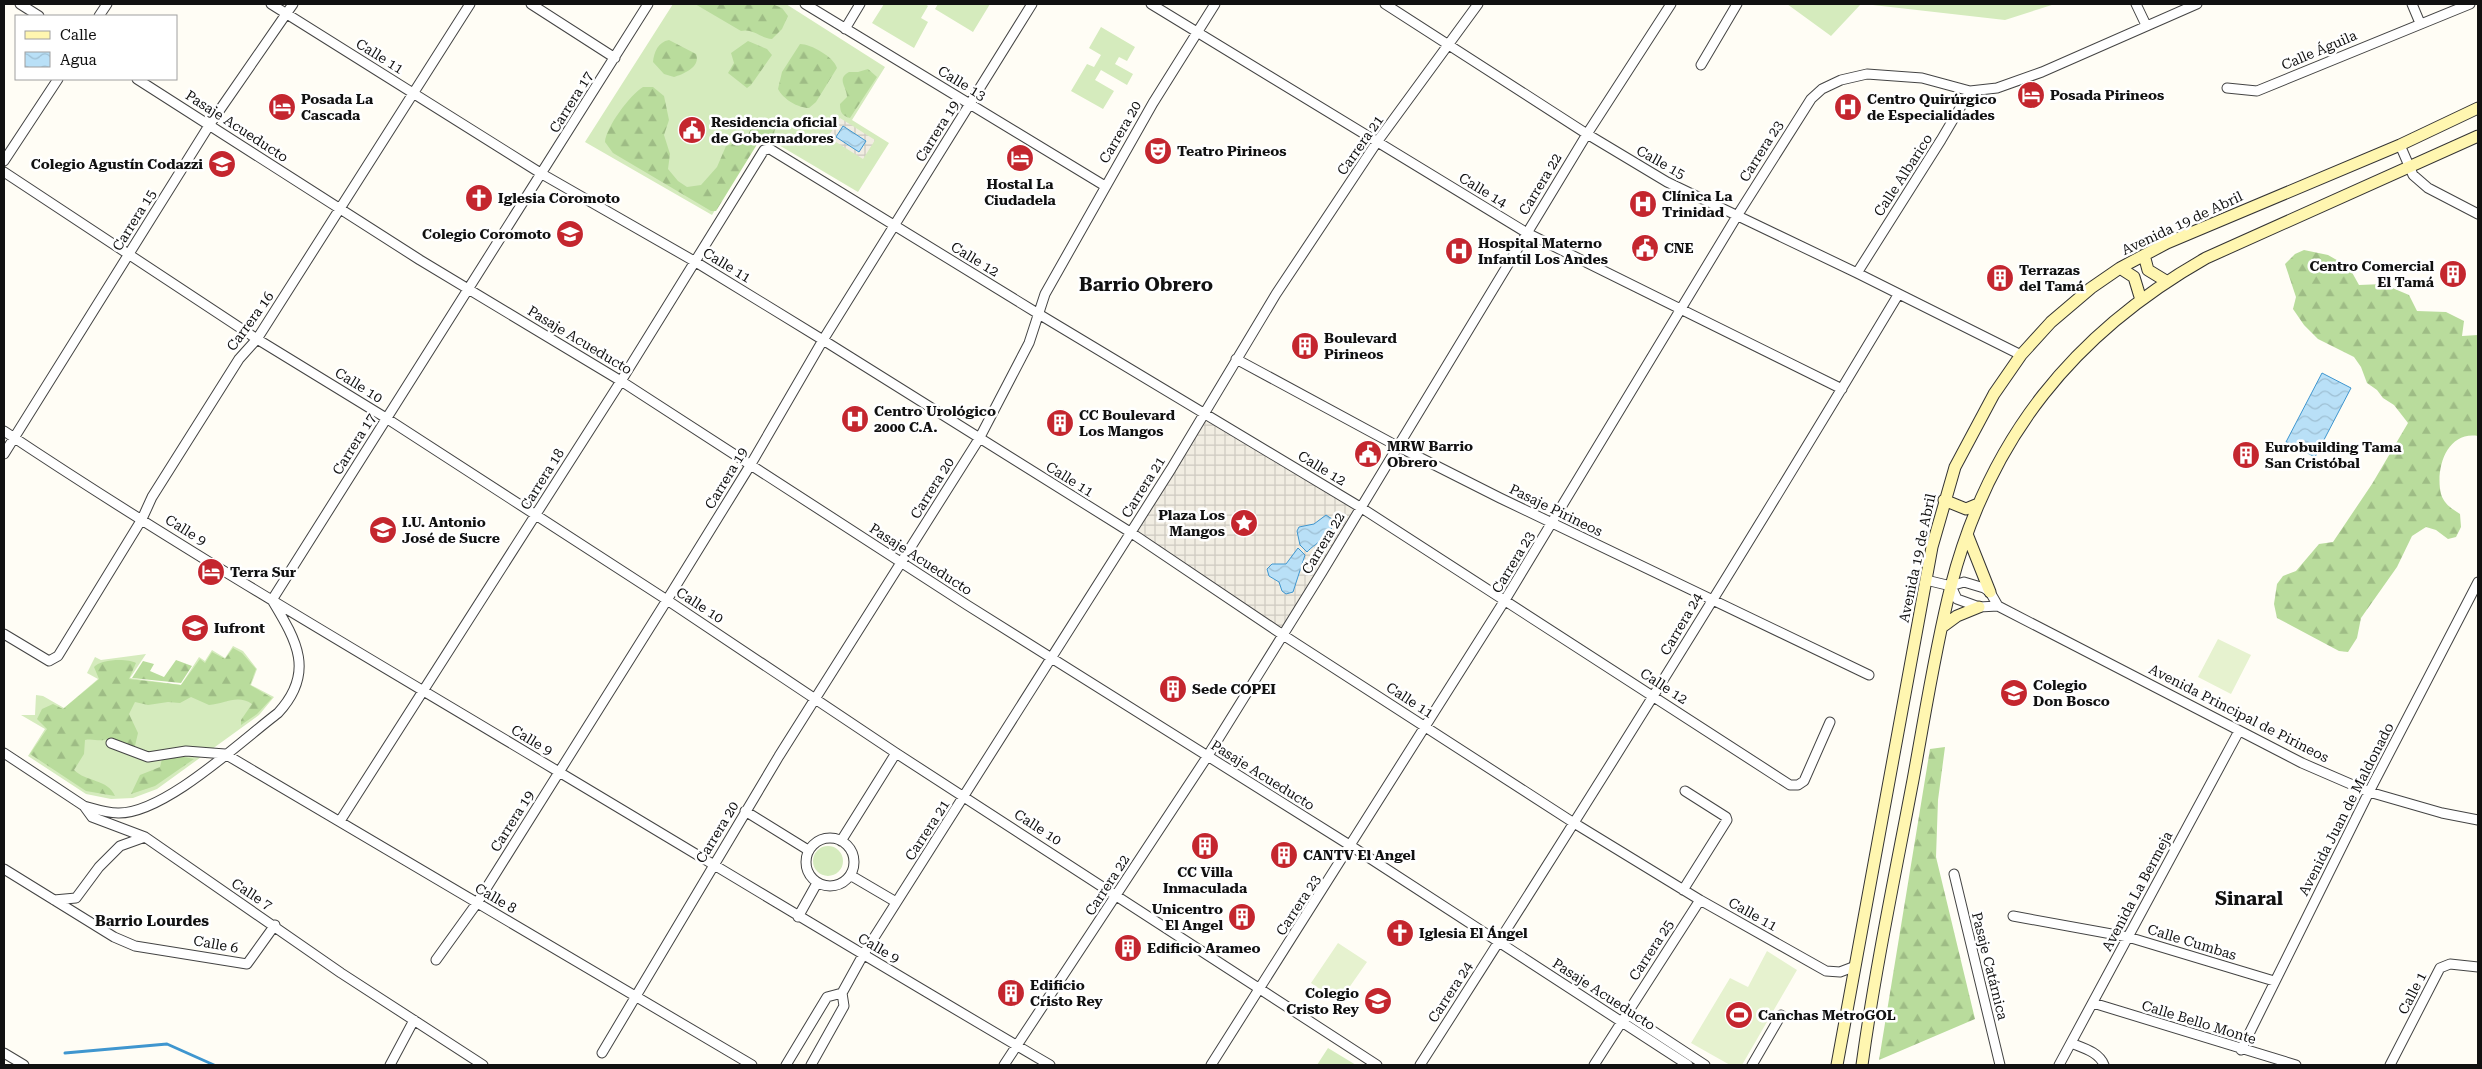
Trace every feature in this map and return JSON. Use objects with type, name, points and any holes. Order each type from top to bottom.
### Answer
[{"type":"main road","name":"Avenida 19 de Abril","points":[[1837,1065],[1926,580],[1944,500],[1955,467],[1976,424],[2021,355],[2051,322],[2120,268],[2144,255],[2167,243],[2400,145],[2478,108]]},
{"type":"main road","points":[[1864,1063],[1878,968],[1951,586],[1978,504],[1996,465],[2044,391],[2080,351],[2166,281],[2206,258],[2478,136]]},
{"type":"main road","points":[[2144,255],[2148,270],[2166,281]]},
{"type":"main road","points":[[2120,268],[2134,277],[2141,300]]},
{"type":"main road","points":[[1944,500],[1966,509],[1978,504]]},
{"type":"main road","points":[[1967,534],[1990,592]]},
{"type":"main road","points":[[1942,626],[1957,616],[1979,607]]},
{"type":"street","points":[[20,4],[37,15]]},
{"type":"street","points":[[100,15],[107,4]]},
{"type":"street","name":"Calle 11","points":[[271,4],[542,174],[694,261],[824,340],[1130,532],[1283,635],[1574,823],[1683,890],[1826,971],[1840,972],[1854,967]]},
{"type":"street","name":"Carrera 15","points":[[4,454],[210,124],[293,4]]},
{"type":"street","name":"Carrera 16","points":[[4,634],[49,661],[58,656],[142,519],[152,497],[239,359],[257,339],[470,4]]},
{"type":"street","points":[[530,4],[614,58]]},
{"type":"street","name":"Carrera 17","points":[[272,600],[648,4]]},
{"type":"street","name":"Calle 13","points":[[805,4],[1105,186]]},
{"type":"street","points":[[845,29],[860,4]]},
{"type":"street","name":"Carrera 19","points":[[436,960],[477,903],[667,600],[751,464],[824,340],[1032,4]]},
{"type":"street","name":"Calle 14","points":[[1151,4],[1527,233],[1842,389]]},
{"type":"street","name":"Carrera 20","points":[[602,1053],[745,811],[980,439],[1029,343],[1037,313],[1045,294],[1105,186],[1196,32],[1215,4]]},
{"type":"street","name":"Calle 15","points":[[1385,4],[1587,134],[1667,182],[1857,273],[2021,355]]},
{"type":"street","name":"Carrera 21","points":[[810,1065],[844,1006],[842,993],[863,955],[965,796],[1236,359],[1377,142],[1478,4]]},
{"type":"street","name":"Carrera 22","points":[[1004,1065],[1118,895],[1207,757],[1587,134],[1671,4]]},
{"type":"street","points":[[1701,65],[1737,4]]},
{"type":"street","points":[[2136,4],[2146,25]]},
{"type":"street","points":[[1970,91],[2005,86],[2197,4]]},
{"type":"street","points":[[2412,4],[2420,23]]},
{"type":"street","name":"Calle Águila","points":[[2227,88],[2257,91],[2470,4]]},
{"type":"street","name":"Carrera 23","points":[[1212,1065],[1506,600],[1737,216],[1811,99],[1822,89],[1841,80],[1867,74],[1922,78],[1970,91]]},
{"type":"street","points":[[4,161],[57,80]]},
{"type":"street","name":"Pasaje Acueducto","points":[[139,80],[468,290],[621,380],[901,563],[1351,846],[1688,1065]]},
{"type":"street","name":"Calle Albarico","points":[[1857,273],[1970,91]]},
{"type":"street","points":[[2400,145],[2414,175],[2428,188],[2478,214]]},
{"type":"street","name":"Calle 12","points":[[764,150],[770,149],[1037,313],[1360,507],[1790,784],[1798,785],[1804,781],[1830,722]]},
{"type":"street","name":"Carrera 18","points":[[340,821],[536,515],[764,150]]},
{"type":"street","name":"Calle 10","points":[[4,172],[257,339],[386,418],[667,600],[896,753],[1118,895],[1377,1065]]},
{"type":"street","name":"Carrera 24","points":[[1420,1065],[1655,696],[1711,600],[1842,389],[1898,294]]},
{"type":"street","name":"Pasaje Pirineos","points":[[1236,359],[1397,446],[1552,523],[1869,675]]},
{"type":"street","name":"Calle 9","points":[[4,431],[272,600],[798,917],[1050,1065]]},
{"type":"street","points":[[1926,580],[1951,586],[1964,582],[1990,592],[1998,606],[1979,607],[1957,599],[1951,586]]},
{"type":"street","name":"Avenida Juan de Maldonado","points":[[2240,1050],[2369,792],[2478,582]]},
{"type":"street","points":[[84,806],[119,814],[145,807],[196,778],[278,713],[294,693],[300,666],[298,647],[272,600]]},
{"type":"street","name":"Avenida Principal de Pirineos","points":[[1998,606],[2302,763],[2369,792],[2442,813],[2478,820]]},
{"type":"street","name":"Avenida La Bermeja","points":[[2059,1065],[2239,730]]},
{"type":"street","points":[[111,743],[148,757],[186,751],[225,754]]},
{"type":"street","points":[[841,841],[896,753]]},
{"type":"street","name":"Calle 7","points":[[4,754],[84,806],[92,818],[145,837],[275,925],[341,973],[483,1065]]},
{"type":"street","name":"Calle 8","points":[[225,754],[752,1065]]},
{"type":"street","points":[[1683,890],[1727,820],[1726,817],[1685,792]]},
{"type":"street","points":[[745,811],[808,850]]},
{"type":"street","points":[[54,900],[76,898],[99,867],[120,846],[145,837]]},
{"type":"street","points":[[823,839],[841,841],[848,846],[854,860],[850,875],[839,884],[824,886],[818,883],[806,868],[808,850],[823,839]]},
{"type":"street","name":"Calle 6","points":[[4,869],[114,937],[135,946],[247,964],[275,925]]},
{"type":"street","name":"Pasaje Catárnica","points":[[1954,874],[2000,1065]]},
{"type":"street","points":[[850,875],[896,902]]},
{"type":"street","points":[[798,917],[818,883]]},
{"type":"street","name":"Carrera 25","points":[[1594,1065],[1700,900]]},
{"type":"street","name":"Calle Cumbas","points":[[2013,916],[2128,937],[2274,981]]},
{"type":"street","name":"Calle 1","points":[[2390,1065],[2440,968],[2450,964],[2478,967]]},
{"type":"street","name":"Carrera 21","points":[[786,1065],[827,997],[842,993]]},
{"type":"street","name":"Calle Bello Monte","points":[[2093,1003],[2240,1050],[2296,1065]]},
{"type":"street","points":[[1627,1014],[1706,1065]]},
{"type":"street","points":[[1752,1065],[1781,1014]]},
{"type":"street","points":[[390,1065],[414,1020]]},
{"type":"street","points":[[2071,1042],[2090,1050],[2102,1060],[2104,1065]]},
{"type":"street","points":[[4,1053],[24,1065]]},
{"type":"green space","points":[[673,4],[786,4],[885,67],[852,120],[889,143],[858,192],[762,135],[712,215],[585,142]]},
{"type":"green space","points":[[695,4],[772,4],[782,8],[788,16],[782,29],[772,39],[753,32],[741,31]]},
{"type":"green space","points":[[884,4],[925,4],[928,6],[921,18],[928,22],[914,48],[872,23]]},
{"type":"green space","points":[[938,4],[990,4],[973,32],[935,9]]},
{"type":"green space","points":[[1787,4],[1861,4],[1831,36]]},
{"type":"green space","points":[[1864,4],[2055,4],[2005,20]]},
{"type":"green space","points":[[1101,27],[1135,47],[1127,61],[1119,57],[1115,64],[1133,74],[1127,85],[1101,70],[1095,80],[1114,91],[1103,109],[1071,91],[1087,64],[1094,67],[1101,55],[1089,48]]},
{"type":"green space","points":[[669,40],[696,54],[697,59],[691,69],[674,77],[664,74],[653,62],[657,48]]},
{"type":"green space","points":[[748,41],[767,49],[772,55],[747,88],[728,73],[734,63],[731,53]]},
{"type":"green space","points":[[800,44],[810,46],[822,52],[832,60],[837,68],[816,102],[809,108],[791,102],[778,89],[782,72]]},
{"type":"green space","points":[[868,69],[877,77],[850,118],[847,117],[842,113],[840,107],[840,104],[847,97],[843,77],[849,72]]},
{"type":"green space","points":[[643,87],[653,87],[664,96],[669,120],[664,135],[670,154],[668,169],[678,181],[687,187],[701,185],[717,167],[726,146],[745,140],[752,127],[759,120],[769,121],[775,129],[773,138],[764,133],[716,211],[711,211],[613,153],[605,142],[610,128],[620,112]]},
{"type":"green space","points":[[2304,250],[2328,255],[2349,267],[2359,285],[2383,284],[2409,295],[2417,311],[2446,312],[2464,321],[2462,336],[2478,335],[2478,436],[2467,436],[2458,439],[2451,445],[2442,463],[2440,473],[2442,498],[2460,514],[2461,527],[2456,537],[2448,539],[2436,530],[2426,527],[2412,536],[2397,567],[2361,618],[2357,638],[2348,652],[2339,651],[2277,618],[2274,604],[2277,584],[2283,576],[2296,571],[2319,544],[2333,542],[2372,484],[2408,423],[2394,405],[2383,398],[2377,390],[2367,383],[2361,367],[2354,357],[2318,339],[2304,325],[2293,309],[2296,297],[2285,264],[2295,254]]},
{"type":"green space","points":[[2218,639],[2251,655],[2231,694],[2198,677]]},
{"type":"green space","points":[[233,646],[243,651],[257,669],[251,685],[274,697],[259,715],[157,789],[133,798],[111,799],[86,794],[28,756],[45,729],[21,715],[35,715],[36,695],[43,696],[64,708],[98,679],[87,673],[95,657],[101,660],[146,654],[130,678],[181,685],[199,657],[205,661],[212,650],[225,658]]},
{"type":"green space","points":[[233,648],[242,653],[256,669],[250,685],[272,698],[257,714],[241,725],[241,720],[252,704],[247,701],[231,700],[209,705],[191,697],[180,703],[168,702],[148,705],[135,702],[129,714],[138,733],[135,746],[129,746],[110,738],[85,740],[84,754],[74,770],[84,777],[107,786],[115,796],[86,791],[30,754],[47,729],[37,719],[42,709],[53,704],[63,709],[99,679],[94,667],[97,664],[114,660],[132,661],[136,663],[129,679],[181,685],[200,659],[205,663],[212,652],[225,659]]},
{"type":"green space","points":[[176,660],[192,666],[181,683],[132,678],[143,661],[154,664],[150,671],[164,677]]},
{"type":"green space","points":[[1945,747],[1938,800],[1936,857],[1975,1019],[1879,1060],[1930,749]]},
{"type":"green space","points":[[179,756],[194,759],[155,786],[131,794],[140,775],[160,767],[162,759]]},
{"type":"green space","points":[[828,846],[839,850],[843,861],[839,872],[828,876],[817,872],[813,861],[817,850]]},
{"type":"green space","points":[[1338,943],[1367,962],[1339,1002],[1311,983]]},
{"type":"green space","name":"Canchas MetroGOL","points":[[1767,951],[1797,970],[1742,1065],[1730,1065],[1691,1043],[1730,978],[1748,987]]},
{"type":"green space","points":[[1328,1048],[1356,1065],[1317,1065]]},
{"type":"shaded area","points":[[840,118],[875,140],[863,159],[828,137]]},
{"type":"shaded area","name":"Plaza Los Mangos","points":[[1205,412],[1360,507],[1283,635],[1130,532]]},
{"type":"water","points":[[843,126],[866,141],[859,152],[836,137]]},
{"type":"water","points":[[2322,373],[2351,388],[2315,457],[2286,442]]},
{"type":"water","points":[[1326,515],[1332,519],[1331,529],[1307,552],[1300,545],[1297,531],[1299,527],[1314,524]]},
{"type":"water","points":[[1298,548],[1305,555],[1293,592],[1286,594],[1282,591],[1279,582],[1269,576],[1267,569],[1272,564],[1286,564]]},
{"type":"waterway","points":[[65,1053],[167,1044],[214,1065]]},
{"type":"place","name":"Posada Pirineos","points":[[2031,95]]},
{"type":"place","name":"Posada La Cascada","points":[[282,107]]},
{"type":"place","name":"Centro Quirúrgico de Especialidades","points":[[1848,107]]},
{"type":"place","name":"Residencia oficial de Gobernadores","points":[[692,130]]},
{"type":"place","name":"Teatro Pirineos","points":[[1158,151]]},
{"type":"place","name":"Hostal La Ciudadela","points":[[1020,158]]},
{"type":"place","name":"Colegio Agustín Codazzi","points":[[222,164]]},
{"type":"place","name":"Iglesia Coromoto","points":[[479,198]]},
{"type":"place","name":"Clínica La Trinidad","points":[[1643,204]]},
{"type":"place","name":"Colegio Coromoto","points":[[570,234]]},
{"type":"place","name":"CNE","points":[[1645,248]]},
{"type":"place","name":"Hospital Materno Infantil Los Andes","points":[[1459,251]]},
{"type":"place","name":"Centro Comercial El Tamá","points":[[2453,274]]},
{"type":"place","name":"Terrazas del Tamá","points":[[2000,278]]},
{"type":"place","name":"Boulevard Pirineos","points":[[1305,346]]},
{"type":"place","name":"Centro Urológico 2000 C.A.","points":[[855,419]]},
{"type":"place","name":"CC Boulevard Los Mangos","points":[[1060,423]]},
{"type":"place","name":"MRW Barrio Obrero","points":[[1368,454]]},
{"type":"place","name":"Eurobuilding Tama San Cristóbal","points":[[2246,455]]},
{"type":"place","name":"Plaza Los Mangos","points":[[1244,523]]},
{"type":"place","name":"I.U. Antonio José de Sucre","points":[[383,530]]},
{"type":"place","name":"Terra Sur","points":[[211,572]]},
{"type":"place","name":"Iufront","points":[[195,628]]},
{"type":"place","name":"Sede COPEI","points":[[1173,689]]},
{"type":"place","name":"Colegio Don Bosco","points":[[2014,693]]},
{"type":"place","name":"CC Villa Inmaculada","points":[[1205,846]]},
{"type":"place","name":"CANTV El Angel","points":[[1284,855]]},
{"type":"place","name":"Unicentro El Angel","points":[[1242,917]]},
{"type":"place","name":"Iglesia El Ángel","points":[[1400,933]]},
{"type":"place","name":"Edificio Arameo","points":[[1128,948]]},
{"type":"place","name":"Edificio Cristo Rey","points":[[1011,993]]},
{"type":"place","name":"Colegio Cristo Rey","points":[[1378,1001]]},
{"type":"place","name":"Canchas MetroGOL","points":[[1739,1015]]},
{"type":"district","name":"Barrio Obrero","points":[[1146,284]]},
{"type":"district","name":"Sinaral","points":[[2249,898]]},
{"type":"district","name":"Barrio Lourdes","points":[[152,921]]}]
